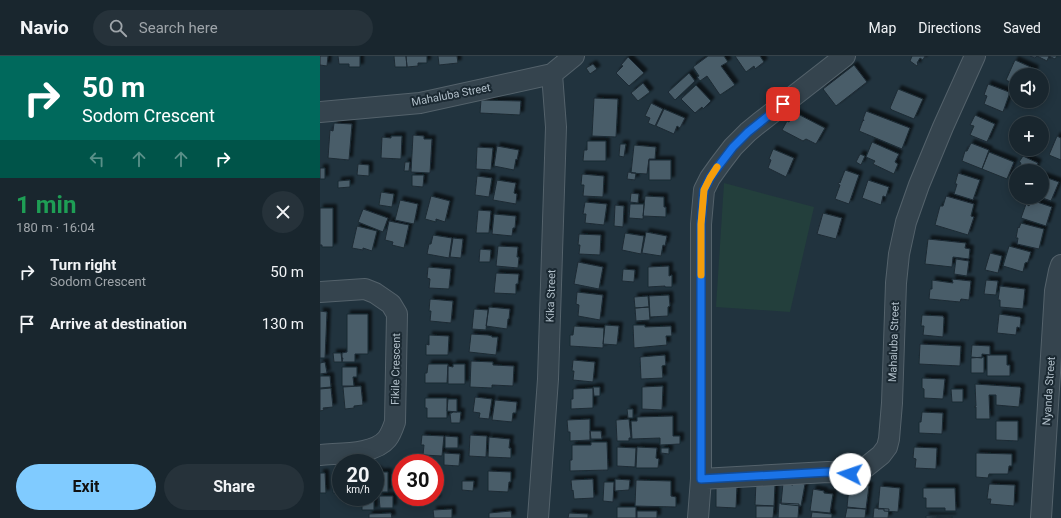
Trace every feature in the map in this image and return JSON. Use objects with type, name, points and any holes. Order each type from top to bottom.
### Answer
[{"type":"street","name":"Mahaluba Street","points":[[320,112],[420,103],[552,74],[574,56]]},
{"type":"street","points":[[698,518],[701,479],[701,224],[704,190],[720,164],[733,147],[748,132],[844,56]]},
{"type":"street","name":"Mahaluba Street","points":[[701,479],[828,472],[850,474],[866,467],[887,447],[892,402],[896,283],[899,254],[906,222],[943,126],[976,56]]},
{"type":"street","name":"Kika Street","points":[[538,518],[548,379],[556,127],[552,74]]},
{"type":"street","name":"Nyanda Street","points":[[1041,518],[1055,292],[1061,265]]},
{"type":"street","name":"Fikile Crescent","points":[[320,292],[365,289],[391,304],[397,314],[395,422],[391,432],[387,439],[380,445],[368,450],[320,455]]},
{"type":"green space","points":[[724,183],[814,207],[790,312],[716,307]]},
{"type":"building","points":[[320,56],[328,56],[327,66],[320,65]]},
{"type":"building","points":[[338,56],[360,56],[360,67],[349,67],[349,64],[339,64]]},
{"type":"building","points":[[394,56],[406,56],[407,67],[395,67]]},
{"type":"building","points":[[406,56],[427,56],[427,63],[418,63],[418,66],[407,67]]},
{"type":"building","points":[[438,56],[457,56],[458,63],[439,65]]},
{"type":"building","points":[[708,56],[724,56],[728,62],[721,66],[735,85],[720,95],[707,76],[700,81],[697,77],[699,76],[693,67]]},
{"type":"building","points":[[735,56],[760,56],[764,62],[755,69],[754,66],[746,72]]},
{"type":"building","points":[[912,56],[925,56],[923,60],[920,58],[917,66],[910,61]]},
{"type":"building","points":[[1037,56],[1049,56],[1047,61]]},
{"type":"building","points":[[1049,56],[1057,56],[1055,59]]},
{"type":"building","points":[[628,57],[644,73],[629,86],[616,73],[623,66],[621,65]]},
{"type":"building","points":[[1015,60],[1033,68],[1011,68]]},
{"type":"building","points":[[593,64],[597,69],[590,74],[586,68]]},
{"type":"building","points":[[854,65],[867,82],[836,106],[823,89]]},
{"type":"building","points":[[689,73],[695,81],[675,100],[668,92]]},
{"type":"building","points":[[1009,73],[1009,82],[1006,80]]},
{"type":"building","points":[[643,83],[650,92],[638,101],[631,93]]},
{"type":"building","points":[[988,84],[1009,92],[1003,112],[984,104],[987,96],[984,95]]},
{"type":"building","points":[[696,85],[711,101],[703,109],[702,107],[695,113],[681,99]]},
{"type":"building","points":[[898,89],[923,99],[914,119],[890,108]]},
{"type":"building","points":[[594,98],[618,99],[616,137],[592,136]]},
{"type":"building","points":[[481,100],[521,101],[520,115],[480,113]]},
{"type":"building","points":[[651,103],[663,109],[655,126],[648,123],[650,118],[645,116]]},
{"type":"building","points":[[664,109],[685,118],[680,128],[677,126],[674,134],[656,126]]},
{"type":"building","points":[[866,111],[910,128],[902,149],[859,131],[863,120],[864,121],[863,119]]},
{"type":"building","points":[[794,112],[825,128],[816,144],[806,139],[803,141],[782,130],[787,121],[789,122]]},
{"type":"building","points":[[975,115],[995,124],[987,142],[970,135],[974,126],[970,125]]},
{"type":"building","points":[[334,123],[352,124],[349,160],[328,158],[330,130],[333,131]]},
{"type":"building","points":[[413,135],[424,136],[424,139],[432,139],[430,173],[411,172]]},
{"type":"building","points":[[391,136],[402,136],[401,159],[381,158],[382,137],[391,138]]},
{"type":"building","points":[[1057,136],[1061,138],[1061,160],[1049,155]]},
{"type":"building","points":[[587,141],[606,141],[606,161],[583,161],[584,150],[587,150]]},
{"type":"building","points":[[872,142],[899,154],[895,162],[898,164],[894,174],[873,164],[875,161],[866,157]]},
{"type":"building","points":[[971,143],[989,150],[982,169],[962,161],[965,151],[967,151]]},
{"type":"building","points":[[620,144],[626,144],[624,157],[619,156]]},
{"type":"building","points":[[634,145],[656,147],[655,159],[649,159],[647,174],[631,173]]},
{"type":"building","points":[[497,146],[519,150],[514,170],[494,166]]},
{"type":"building","points":[[477,147],[493,148],[491,170],[476,169]]},
{"type":"building","points":[[773,149],[794,158],[786,177],[768,168],[771,160],[769,159]]},
{"type":"building","points":[[989,152],[1014,162],[1013,164],[1009,164],[1009,174],[1007,179],[982,169]]},
{"type":"building","points":[[860,154],[865,156],[861,165],[856,162]]},
{"type":"building","points":[[1023,156],[1038,163],[1020,164],[1019,162]]},
{"type":"building","points":[[649,160],[671,160],[671,180],[649,180]]},
{"type":"building","points":[[405,162],[410,162],[409,171],[404,171]]},
{"type":"building","points":[[358,164],[369,165],[369,176],[357,175]]},
{"type":"building","points":[[320,168],[325,168],[325,179],[320,179]]},
{"type":"building","points":[[845,170],[859,175],[849,204],[835,199],[840,185],[838,184],[839,182],[840,183]]},
{"type":"building","points":[[628,172],[636,173],[635,180],[627,179]]},
{"type":"building","points":[[958,173],[980,180],[973,200],[954,194]]},
{"type":"building","points":[[582,174],[604,176],[603,197],[583,196],[584,185],[581,185]]},
{"type":"building","points":[[412,175],[424,175],[423,187],[412,186]]},
{"type":"building","points":[[477,176],[492,178],[489,197],[475,195]]},
{"type":"building","points":[[1049,178],[1059,182],[1051,201],[1049,200]]},
{"type":"building","points":[[350,180],[350,187],[338,188],[338,181]]},
{"type":"building","points":[[497,180],[516,183],[514,193],[517,194],[516,204],[493,200]]},
{"type":"building","points":[[868,180],[889,187],[886,197],[883,196],[881,205],[862,198]]},
{"type":"building","points":[[381,192],[394,194],[392,207],[379,205]]},
{"type":"building","points":[[631,193],[639,194],[638,203],[630,202]]},
{"type":"building","points":[[431,196],[450,201],[445,222],[436,219],[436,222],[425,219]]},
{"type":"building","points":[[645,196],[664,197],[666,217],[643,216]]},
{"type":"building","points":[[946,196],[974,204],[971,216],[974,217],[968,235],[935,225],[940,206],[943,206]]},
{"type":"building","points":[[400,200],[418,204],[414,224],[395,220]]},
{"type":"building","points":[[585,202],[607,204],[604,225],[585,223],[586,214],[583,214]]},
{"type":"building","points":[[630,204],[644,204],[643,219],[629,218]]},
{"type":"building","points":[[1026,204],[1029,206],[1030,204],[1043,204],[1052,207],[1046,226],[1021,218]]},
{"type":"building","points":[[615,205],[624,206],[623,227],[614,226]]},
{"type":"building","points":[[320,208],[333,208],[333,247],[322,247],[322,245],[320,245]]},
{"type":"building","points":[[363,209],[388,218],[383,232],[358,222]]},
{"type":"building","points":[[478,210],[491,211],[489,233],[476,233]]},
{"type":"building","points":[[823,213],[842,218],[836,239],[817,234]]},
{"type":"building","points":[[494,214],[516,216],[515,228],[513,228],[512,236],[492,234]]},
{"type":"building","points":[[389,221],[409,225],[404,248],[392,245],[393,242],[385,240]]},
{"type":"building","points":[[1021,223],[1044,229],[1039,249],[1017,244],[1018,238],[1016,238],[1018,227],[1019,228]]},
{"type":"building","points":[[357,226],[377,231],[372,251],[363,248],[363,250],[352,248]]},
{"type":"building","points":[[646,232],[667,236],[665,246],[663,245],[661,256],[642,253]]},
{"type":"building","points":[[625,233],[644,236],[641,254],[622,250]]},
{"type":"building","points":[[579,234],[601,235],[600,255],[579,254]]},
{"type":"building","points":[[433,235],[452,238],[449,258],[427,254]]},
{"type":"building","points":[[453,238],[463,239],[461,258],[450,257]]},
{"type":"building","points":[[928,239],[966,243],[965,248],[970,249],[969,259],[953,257],[952,267],[925,264]]},
{"type":"building","points":[[498,246],[518,247],[518,268],[496,266]]},
{"type":"building","points":[[1009,246],[1031,252],[1028,262],[1025,263],[1023,272],[1003,266]]},
{"type":"building","points":[[480,249],[491,250],[490,262],[479,262]]},
{"type":"building","points":[[990,253],[1002,256],[998,273],[985,270]]},
{"type":"building","points":[[956,259],[969,261],[967,276],[954,274]]},
{"type":"building","points":[[578,262],[603,267],[599,289],[574,284]]},
{"type":"building","points":[[669,266],[669,276],[672,275],[672,287],[648,287],[648,267]]},
{"type":"building","points":[[428,267],[451,269],[449,289],[429,288],[430,279],[427,278]]},
{"type":"building","points":[[623,269],[635,270],[634,282],[622,281]]},
{"type":"building","points":[[496,273],[519,274],[518,284],[516,284],[516,294],[494,293]]},
{"type":"building","points":[[952,279],[971,281],[969,300],[961,299],[960,302],[929,299],[930,289],[932,289],[932,280],[953,283]]},
{"type":"building","points":[[986,280],[998,281],[996,295],[984,294]]},
{"type":"building","points":[[1000,286],[1025,289],[1023,309],[1000,307],[1000,300],[998,300]]},
{"type":"building","points":[[577,292],[603,295],[600,320],[578,316],[579,305],[576,304]]},
{"type":"building","points":[[669,295],[670,306],[668,307],[668,316],[650,317],[649,296]]},
{"type":"building","points":[[648,296],[649,307],[635,308],[634,297]]},
{"type":"building","points":[[430,299],[453,301],[451,323],[430,321]]},
{"type":"building","points":[[489,307],[510,309],[507,329],[486,326]]},
{"type":"building","points":[[649,307],[650,320],[636,321],[635,308]]},
{"type":"building","points":[[474,309],[488,310],[486,330],[472,329]]},
{"type":"building","points":[[320,311],[327,312],[325,358],[320,358]]},
{"type":"building","points":[[347,314],[368,314],[368,354],[355,354],[355,362],[342,362],[342,353],[347,352]]},
{"type":"building","points":[[999,314],[1021,318],[1020,328],[1017,327],[1016,335],[997,333]]},
{"type":"building","points":[[922,315],[943,316],[943,337],[923,335],[924,326],[921,326]]},
{"type":"building","points":[[605,325],[619,326],[617,345],[603,344]]},
{"type":"building","points":[[633,325],[645,325],[645,327],[671,326],[672,336],[666,336],[667,345],[634,348]]},
{"type":"building","points":[[574,326],[604,328],[603,348],[570,346],[570,335],[573,335]]},
{"type":"building","points":[[471,334],[498,337],[496,355],[469,352]]},
{"type":"building","points":[[429,335],[449,336],[448,355],[426,355],[426,344],[429,345]]},
{"type":"building","points":[[920,344],[961,346],[960,366],[919,364]]},
{"type":"building","points":[[972,345],[990,346],[990,355],[982,354],[982,358],[971,357]]},
{"type":"building","points":[[333,353],[341,353],[342,362],[334,362]]},
{"type":"building","points":[[665,355],[666,365],[662,366],[663,378],[641,379],[640,357]]},
{"type":"building","points":[[987,355],[1007,355],[1007,365],[1010,365],[1010,376],[987,376]]},
{"type":"building","points":[[984,357],[984,373],[971,373],[971,358]]},
{"type":"building","points":[[573,360],[595,362],[593,382],[573,380]]},
{"type":"building","points":[[471,361],[493,362],[493,365],[514,366],[513,386],[492,385],[492,388],[470,387]]},
{"type":"building","points":[[325,362],[327,373],[320,374],[320,363]]},
{"type":"building","points":[[428,364],[448,364],[447,383],[425,383],[425,373],[427,373]]},
{"type":"building","points":[[453,364],[465,364],[465,384],[448,384],[448,366],[453,367]]},
{"type":"building","points":[[342,367],[357,367],[357,377],[353,377],[354,386],[342,386]]},
{"type":"building","points":[[320,376],[330,376],[331,387],[320,388]]},
{"type":"building","points":[[922,378],[945,379],[943,399],[924,398]]},
{"type":"building","points":[[975,384],[1020,387],[1019,407],[996,405],[996,395],[989,395],[990,419],[976,419],[976,407],[974,407],[976,406]]},
{"type":"building","points":[[361,386],[363,405],[345,409],[343,387]]},
{"type":"building","points":[[663,386],[662,410],[642,409],[642,387]]},
{"type":"building","points":[[593,387],[600,387],[600,396],[594,396]]},
{"type":"building","points":[[331,388],[333,407],[323,408],[324,410],[320,411],[320,389]]},
{"type":"building","points":[[593,388],[593,408],[571,409],[573,389]]},
{"type":"building","points":[[951,389],[963,389],[963,402],[952,402]]},
{"type":"building","points":[[475,397],[492,399],[489,419],[479,418],[480,413],[473,412]]},
{"type":"building","points":[[425,398],[447,398],[447,418],[427,418]]},
{"type":"building","points":[[448,399],[457,399],[457,412],[447,411]]},
{"type":"building","points":[[495,400],[517,402],[516,413],[513,413],[512,422],[492,420]]},
{"type":"building","points":[[627,409],[633,409],[633,418],[628,418]]},
{"type":"building","points":[[461,412],[460,423],[451,423],[450,413]]},
{"type":"building","points":[[922,412],[943,413],[942,434],[919,433],[919,422],[921,422]]},
{"type":"building","points":[[673,416],[673,436],[680,436],[680,444],[660,445],[660,438],[632,439],[631,421],[637,421],[637,417]]},
{"type":"building","points":[[590,419],[590,440],[570,441],[570,432],[568,432],[567,420]]},
{"type":"building","points":[[629,419],[631,438],[629,438],[629,441],[617,441],[616,420]]},
{"type":"building","points":[[996,421],[1018,421],[1018,441],[996,440]]},
{"type":"building","points":[[590,431],[601,431],[602,439],[591,439]]},
{"type":"building","points":[[422,435],[444,436],[442,454],[423,454],[424,445],[421,445]]},
{"type":"building","points":[[470,435],[487,436],[486,457],[469,456]]},
{"type":"building","points":[[445,436],[458,437],[458,448],[445,448]]},
{"type":"building","points":[[489,437],[510,439],[509,448],[511,448],[511,458],[488,457]]},
{"type":"building","points":[[591,442],[607,442],[608,470],[570,471],[572,445],[591,445]]},
{"type":"building","points":[[617,447],[636,448],[635,467],[617,466]]},
{"type":"building","points":[[637,447],[657,448],[656,458],[659,459],[658,468],[636,468]]},
{"type":"building","points":[[914,447],[937,448],[936,469],[915,468],[916,459],[913,458]]},
{"type":"building","points":[[661,448],[669,448],[669,454],[661,453]]},
{"type":"building","points":[[976,453],[1012,454],[1012,466],[1009,466],[1008,474],[989,474],[988,478],[976,477]]},
{"type":"building","points":[[444,454],[460,454],[459,466],[444,465]]},
{"type":"building","points":[[488,471],[511,472],[511,482],[509,482],[508,492],[488,491]]},
{"type":"building","points":[[384,472],[388,472],[388,492],[384,492]]},
{"type":"building","points":[[320,473],[325,473],[326,493],[320,493]]},
{"type":"building","points":[[593,479],[594,498],[574,499],[571,480]]},
{"type":"building","points":[[615,479],[630,480],[629,490],[615,491]]},
{"type":"building","points":[[636,480],[671,481],[671,496],[676,497],[676,507],[635,506]]},
{"type":"building","points":[[462,481],[474,481],[473,491],[462,490]]},
{"type":"building","points":[[604,482],[614,482],[613,502],[603,501]]},
{"type":"building","points":[[756,482],[766,485],[775,485],[774,506],[755,505]]},
{"type":"building","points":[[793,482],[805,484],[801,506],[781,504],[783,483],[793,485]]},
{"type":"building","points":[[989,484],[1015,485],[1014,506],[990,504],[991,499],[987,499]]},
{"type":"building","points":[[737,485],[736,508],[716,507],[716,487]]},
{"type":"building","points":[[859,485],[869,486],[866,509],[847,507],[849,487],[858,489]]},
{"type":"building","points":[[880,486],[900,488],[898,512],[878,509]]},
{"type":"building","points":[[923,488],[955,488],[956,511],[945,511],[945,508],[926,508],[926,498],[923,498]]},
{"type":"building","points":[[813,489],[824,491],[824,493],[833,494],[830,513],[810,511]]},
{"type":"building","points":[[384,496],[392,496],[393,508],[380,508],[380,506],[384,506]]},
{"type":"building","points":[[779,503],[799,504],[798,518],[778,518]]},
{"type":"building","points":[[362,506],[374,506],[374,510],[362,510]]},
{"type":"building","points":[[756,506],[774,506],[773,518],[756,518]]},
{"type":"building","points":[[617,507],[636,507],[636,518],[617,518]]},
{"type":"building","points":[[847,508],[866,509],[865,518],[845,518]]},
{"type":"building","points":[[874,508],[889,509],[888,518],[873,518]]},
{"type":"building","points":[[452,509],[452,518],[434,518],[433,510]]},
{"type":"building","points":[[511,511],[512,518],[489,518],[489,513]]},
{"type":"building","points":[[637,511],[657,511],[657,518],[637,518]]},
{"type":"building","points":[[812,512],[832,514],[832,518],[811,518]]},
{"type":"building","points":[[391,513],[392,518],[369,518],[369,514]]},
{"type":"building","points":[[569,513],[588,514],[588,518],[568,518]]},
{"type":"building","points":[[926,516],[953,517],[926,518]]},
{"type":"slow traffic","points":[[701,275],[701,224],[704,190],[717,167]]},
{"type":"route","points":[[783,104],[748,132],[733,147],[710,178],[704,190],[701,224],[701,479],[828,472],[850,474]]}]
